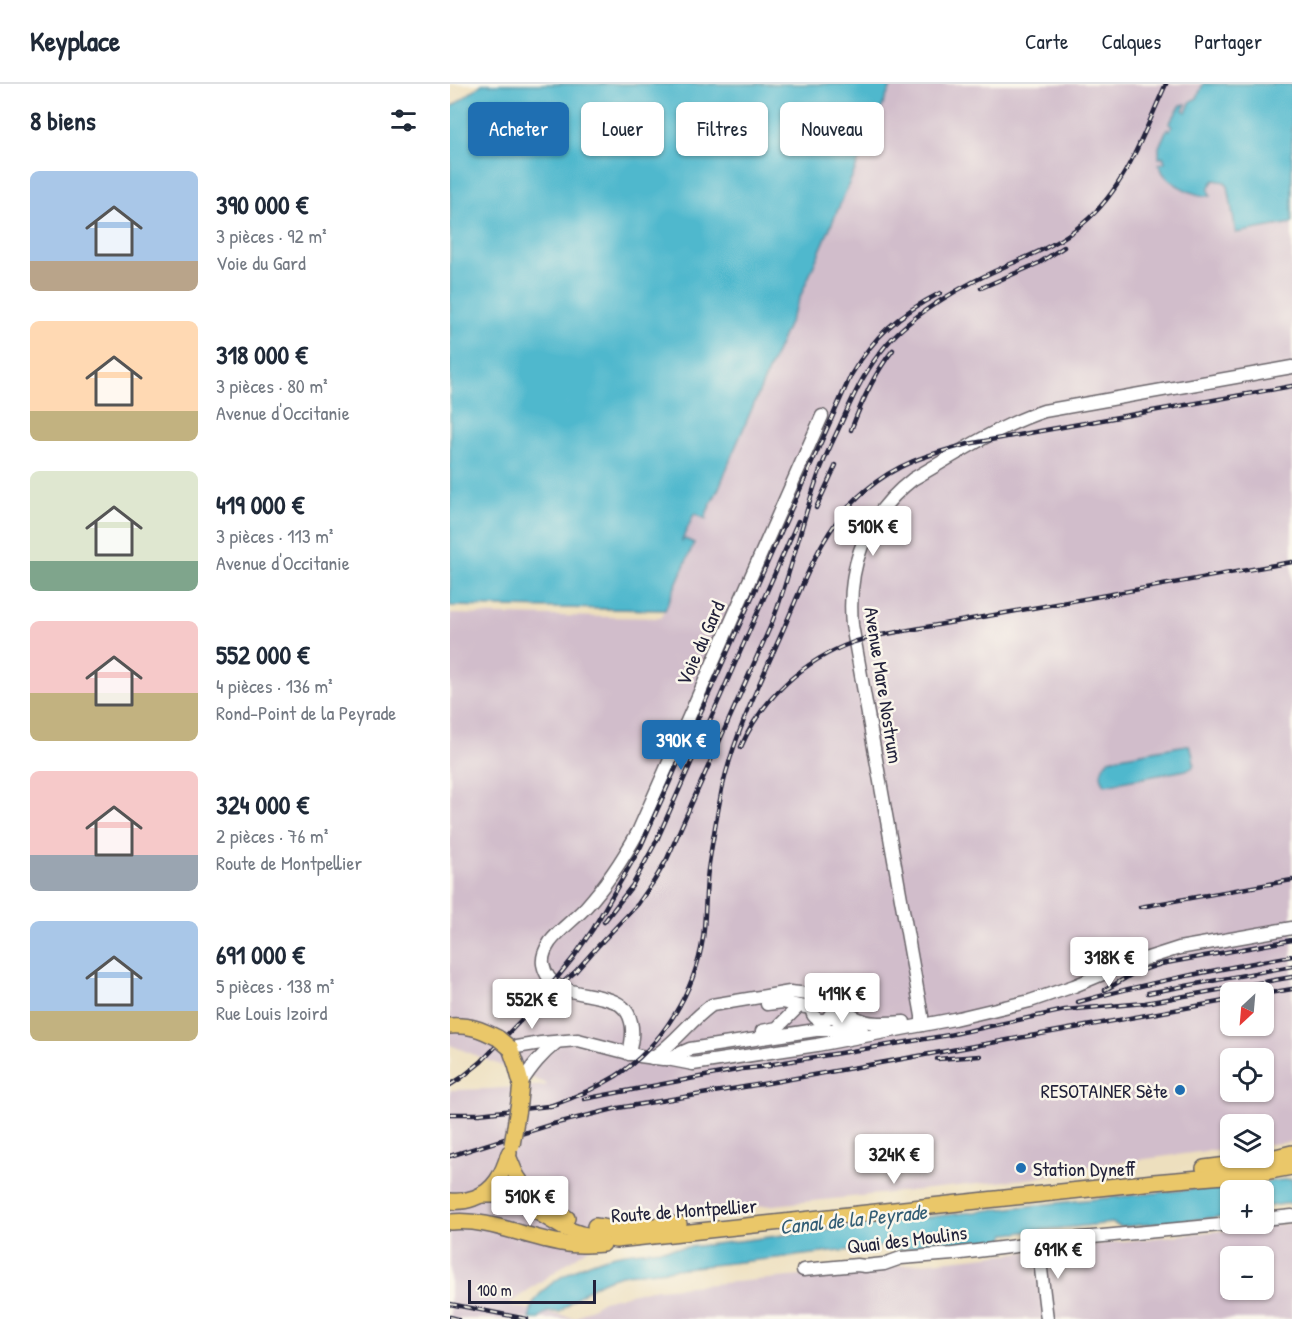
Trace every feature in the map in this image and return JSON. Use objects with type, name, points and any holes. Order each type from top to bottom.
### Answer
[{"type":"main road","points":[[450,1026],[462,1025],[478,1028],[504,1043],[516,1065],[521,1083],[510,1151],[496,1184],[482,1196]]},
{"type":"main road","name":"Route de Montpellier","points":[[510,1151],[519,1180],[537,1199],[569,1219],[583,1224],[615,1228],[737,1219],[1212,1167],[1259,1161],[1292,1153]]},
{"type":"main road","name":"Route de Montpellier","points":[[451,1202],[467,1201],[482,1196],[503,1195],[514,1198],[564,1228],[581,1234],[616,1240],[1154,1182],[1259,1173],[1292,1167]]},
{"type":"main road","points":[[450,1222],[481,1222],[562,1243],[607,1244],[616,1240]]},
{"type":"street","name":"Avenue Mare Nostrum","points":[[922,1025],[852,625],[850,596],[854,568],[861,545],[872,523],[900,489],[913,479],[1027,417],[1044,411],[1292,367]]},
{"type":"street","name":"Voie du Gard","points":[[629,1053],[633,1033],[627,1011],[618,1003],[558,987],[547,976],[543,958],[550,942],[586,908],[607,882],[638,832],[822,416]]},
{"type":"street","points":[[504,1043],[578,1040],[652,1058],[667,1059],[690,1050],[816,1030],[834,1030],[860,1036],[912,1021],[922,1025],[1030,1001],[1117,968],[1179,948],[1292,928]]},
{"type":"street","points":[[652,1058],[665,1050],[702,1012],[712,1005],[790,992],[809,994],[843,1023],[879,1029]]},
{"type":"street","points":[[667,1059],[714,1012],[783,1002],[799,1006],[825,1006]]},
{"type":"street","points":[[683,1043],[774,1029],[799,1006]]},
{"type":"street","points":[[521,1083],[542,1053],[558,1042]]},
{"type":"street","points":[[1274,1218],[1292,1216]]},
{"type":"street","name":"Quai des Moulins","points":[[803,1270],[884,1264],[901,1258],[1220,1225]]},
{"type":"street","points":[[1038,1244],[1047,1319]]},
{"type":"shaded area","points":[[892,84],[1203,84],[1197,98],[1186,113],[1183,110],[1186,105],[1181,105],[1169,124],[1172,125],[1170,131],[1166,130],[1159,148],[1159,157],[1163,156],[1165,162],[1163,172],[1172,182],[1207,196],[1210,195],[1209,187],[1214,180],[1225,181],[1228,186],[1236,233],[1292,223],[1292,1142],[1274,1144],[1274,1114],[1220,1114],[1220,1149],[1061,1170],[1036,1178],[629,1220],[507,1305],[575,1318],[603,1301],[646,1290],[801,1276],[1220,1231],[1220,1234],[1274,1234],[1274,1225],[1292,1223],[1292,1319],[450,1319],[450,1090],[549,1085],[450,1045],[450,614],[661,618],[694,544],[682,541],[682,539],[694,514],[704,519],[861,156],[884,156],[884,103]]},
{"type":"water","points":[[482,84],[892,84],[884,103],[780,102],[780,156],[861,156],[707,512],[706,519],[694,514],[682,539],[682,541],[685,539],[694,543],[665,610],[450,606],[450,108]]},
{"type":"water","points":[[1203,84],[1292,84],[1292,223],[1236,233],[1228,186],[1225,182],[1214,180],[1209,189],[1211,196],[1205,196],[1178,186],[1163,173],[1159,164],[1165,162],[1163,156],[1159,158],[1159,147],[1167,129],[1170,130],[1172,126],[1169,124],[1181,105],[1186,104],[1183,110],[1186,112],[1191,101],[1197,98]]},
{"type":"water","points":[[1189,745],[1192,751],[1194,764],[1192,768],[1105,785],[1103,781],[1101,771],[1109,759]]},
{"type":"water","points":[[1292,1179],[1292,1203],[1274,1205],[1274,1181]]},
{"type":"water","points":[[1220,1186],[1220,1217],[1121,1227],[1112,1223],[1006,1234],[1004,1239],[892,1250],[887,1246],[628,1274],[606,1280],[586,1290],[560,1312],[548,1312],[539,1319],[529,1319],[534,1302],[554,1282],[581,1267],[617,1255],[965,1213]]},
{"type":"railway","points":[[450,1085],[481,1062],[525,1016],[576,971],[638,904],[667,859],[771,625],[822,466],[852,399],[873,362],[898,332],[927,309],[976,280],[1052,245],[1093,215],[1107,199],[1130,163],[1166,84]]},
{"type":"railway","points":[[981,288],[1039,263],[1064,247]]},
{"type":"railway","points":[[552,984],[593,929],[641,846],[851,375],[878,337],[912,309],[940,293]]},
{"type":"railway","points":[[851,430],[869,388],[893,350]]},
{"type":"railway","points":[[550,1106],[600,1085],[633,1064],[662,1033],[684,997],[693,978],[703,938],[707,878],[722,789],[733,750],[805,578],[825,539],[850,505],[878,480],[902,466],[968,444],[1292,386]]},
{"type":"railway","points":[[816,508],[836,465]]},
{"type":"railway","points":[[604,922],[632,886],[656,842],[798,521]]},
{"type":"railway","points":[[741,747],[760,712],[787,683],[818,659],[854,642],[881,635],[1292,562]]},
{"type":"railway","points":[[1140,907],[1292,880]]},
{"type":"railway","points":[[1105,990],[1136,972],[1161,964],[1292,940]]},
{"type":"railway","points":[[1078,1002],[1158,982],[1292,956]]},
{"type":"railway","points":[[1148,993],[1292,966]]},
{"type":"railway","points":[[761,1066],[949,1035],[1065,1010],[1145,1003],[1292,977]]},
{"type":"railway","points":[[1274,992],[1292,989]]},
{"type":"railway","points":[[450,1156],[553,1124],[618,1108],[1220,1002]]},
{"type":"railway","points":[[937,1059],[980,1056]]},
{"type":"railway","points":[[584,1099],[742,1069],[770,1066]]},
{"type":"railway","points":[[450,1114],[479,1114],[557,1105]]},
{"type":"railway","points":[[450,1304],[527,1319]]},
{"type":"railway","points":[[450,1317],[458,1319]]},
{"type":"place","name":"RESOTAINER Sète","points":[[1180,1090]]},
{"type":"place","name":"Station Dyneff","points":[[1021,1168]]},
{"type":"water label","name":"Canal de la Peyrade","points":[[853,1219]]}]
